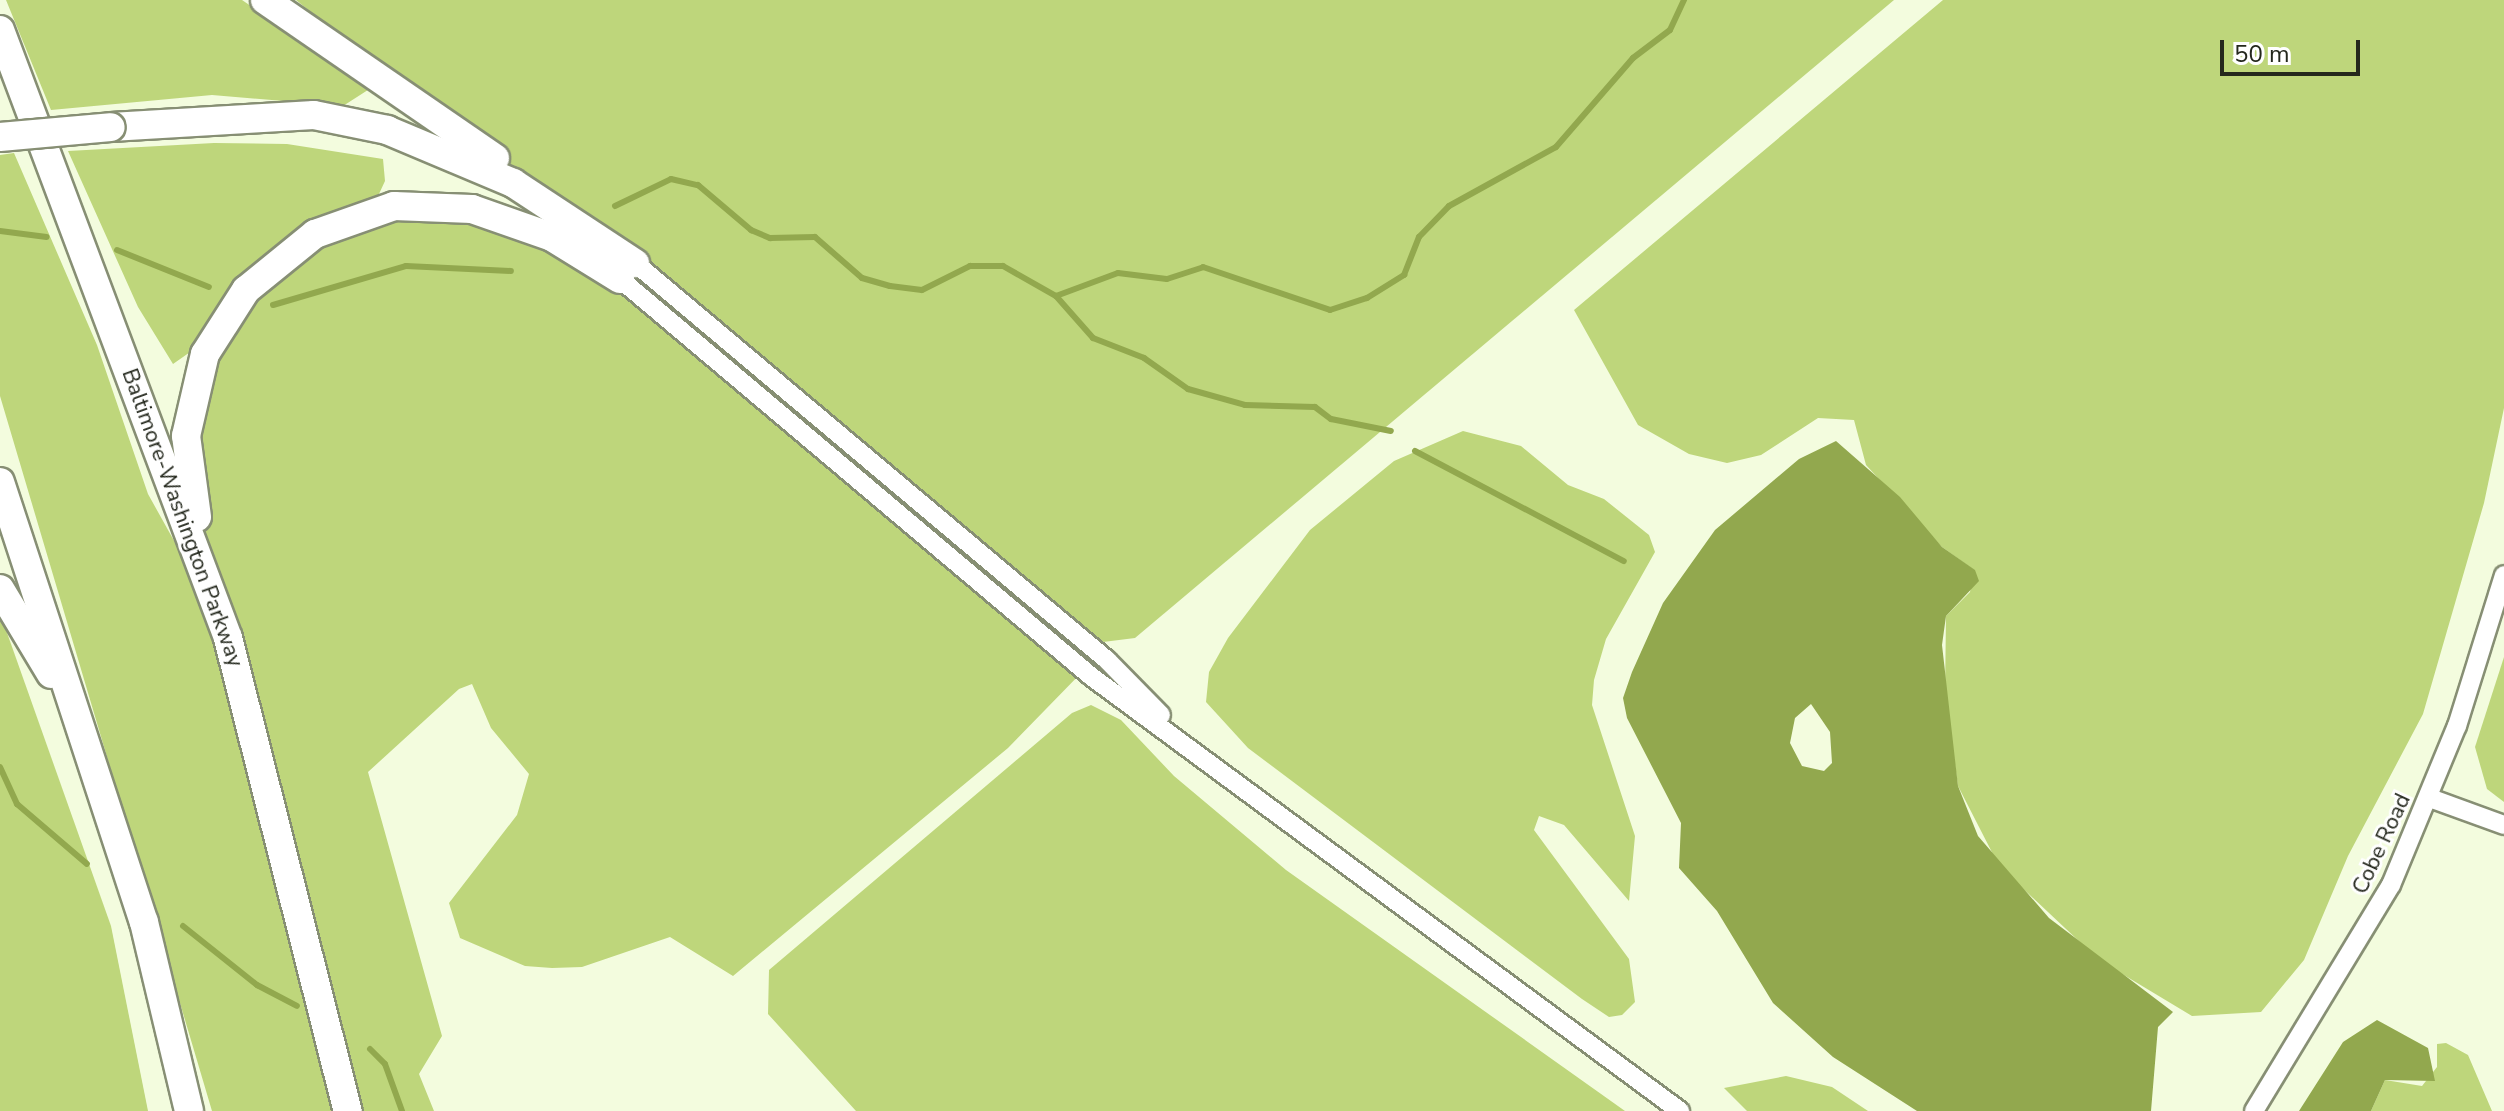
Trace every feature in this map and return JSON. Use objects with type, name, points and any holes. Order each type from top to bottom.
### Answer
[{"type":"highway","points":[[265,0],[628,271]]},
{"type":"highway","name":"Baltimore-Washington Parkway","points":[[0,30],[228,638],[348,1111]]},
{"type":"highway","points":[[0,137],[249,118],[384,148],[470,179],[559,226],[628,271]]},
{"type":"highway","points":[[228,638],[193,503],[186,436],[205,354],[266,269],[343,221],[422,203],[520,223],[628,271]]},
{"type":"highway","points":[[0,482],[144,922],[189,1111]]},
{"type":"highway","points":[[0,589],[75,709]]},
{"type":"street","points":[[628,271],[1092,677],[1194,748],[1347,870],[1680,1111]]},
{"type":"street","name":"Cobe Road","points":[[2254,1111],[2358,946],[2430,798],[2504,575]]},
{"type":"street","points":[[2430,798],[2504,825]]},
{"type":"shaded area","points":[[6,0],[242,0],[371,88],[343,106],[212,95],[51,110]]},
{"type":"shaded area","points":[[296,0],[1894,0],[1135,638],[1087,644]]},
{"type":"shaded area","points":[[1943,0],[2504,0],[2504,408],[2484,503],[2423,714],[2348,856],[2304,960],[2261,1012],[2192,1016],[2099,960],[1999,866],[1958,786],[1945,693],[1946,616],[1970,592],[1974,570],[1942,547],[1866,465],[1854,420],[1818,418],[1761,455],[1727,463],[1689,454],[1638,425],[1574,310]]},
{"type":"shaded area","points":[[214,143],[287,144],[383,159],[385,181],[372,209],[422,203],[585,257],[1084,670],[1008,748],[733,976],[670,937],[582,967],[552,968],[525,966],[460,938],[449,903],[517,815],[529,774],[491,728],[472,684],[459,689],[368,772],[442,1036],[419,1074],[434,1111],[212,1111],[0,396],[0,155],[14,153],[97,345],[148,494],[226,634],[188,470],[213,336],[173,364],[138,307],[68,151]]},
{"type":"shaded area","points":[[1463,431],[1521,446],[1568,485],[1604,499],[1649,535],[1655,552],[1606,639],[1594,680],[1592,705],[1635,836],[1629,901],[1564,825],[1539,816],[1534,830],[1629,959],[1635,1002],[1622,1015],[1609,1017],[1582,999],[1248,748],[1206,702],[1209,672],[1228,638],[1310,530],[1394,461]]},
{"type":"shaded area","points":[[1836,441],[1900,497],[1942,547],[1975,570],[1979,581],[1946,616],[1942,645],[1958,786],[1978,836],[2049,918],[2173,1012],[2158,1027],[2151,1111],[1917,1111],[1833,1057],[1773,1003],[1717,911],[1679,868],[1681,823],[1627,718],[1623,698],[1663,603],[1715,530],[1799,459]],"holes":[[[1811,704],[1830,732],[1832,763],[1824,771],[1802,766],[1790,743],[1795,718]]]},
{"type":"shaded area","points":[[0,613],[111,926],[148,1111],[0,1111]]},
{"type":"shaded area","points":[[2504,657],[2504,802],[2487,789],[2475,747]]},
{"type":"shaded area","points":[[1091,705],[1121,720],[1174,776],[1286,870],[1625,1111],[856,1111],[768,1014],[769,970],[1072,713]]},
{"type":"shaded area","points":[[2377,1020],[2428,1048],[2435,1081],[2385,1080],[2371,1111],[2299,1111],[2343,1042]]},
{"type":"shaded area","points":[[2446,1043],[2468,1055],[2492,1111],[2371,1111],[2385,1080],[2422,1086],[2437,1067],[2437,1044]]},
{"type":"shaded area","points":[[1786,1076],[1832,1087],[1868,1111],[1747,1111],[1724,1088]]},
{"type":"waterway","points":[[1056,296],[1118,273],[1167,279],[1203,267],[1330,310],[1367,298],[1404,275],[1419,237],[1449,206],[1556,147],[1633,58],[1670,30],[1684,0]]},
{"type":"waterway","points":[[615,206],[671,179],[698,185],[751,230],[770,238],[815,237],[862,278],[890,286],[922,290],[970,266],[1003,266],[1056,296],[1093,338],[1144,358],[1188,389],[1245,405],[1315,407],[1331,419],[1391,431]]},
{"type":"waterway","points":[[0,231],[47,237]]},
{"type":"waterway","points":[[117,250],[209,287]]},
{"type":"waterway","points":[[273,305],[406,266],[511,271]]},
{"type":"waterway","points":[[1415,451],[1624,561]]},
{"type":"waterway","points":[[0,767],[17,804],[87,864]]},
{"type":"waterway","points":[[183,926],[257,985],[297,1006]]},
{"type":"waterway","points":[[370,1049],[385,1064],[402,1111]]}]
